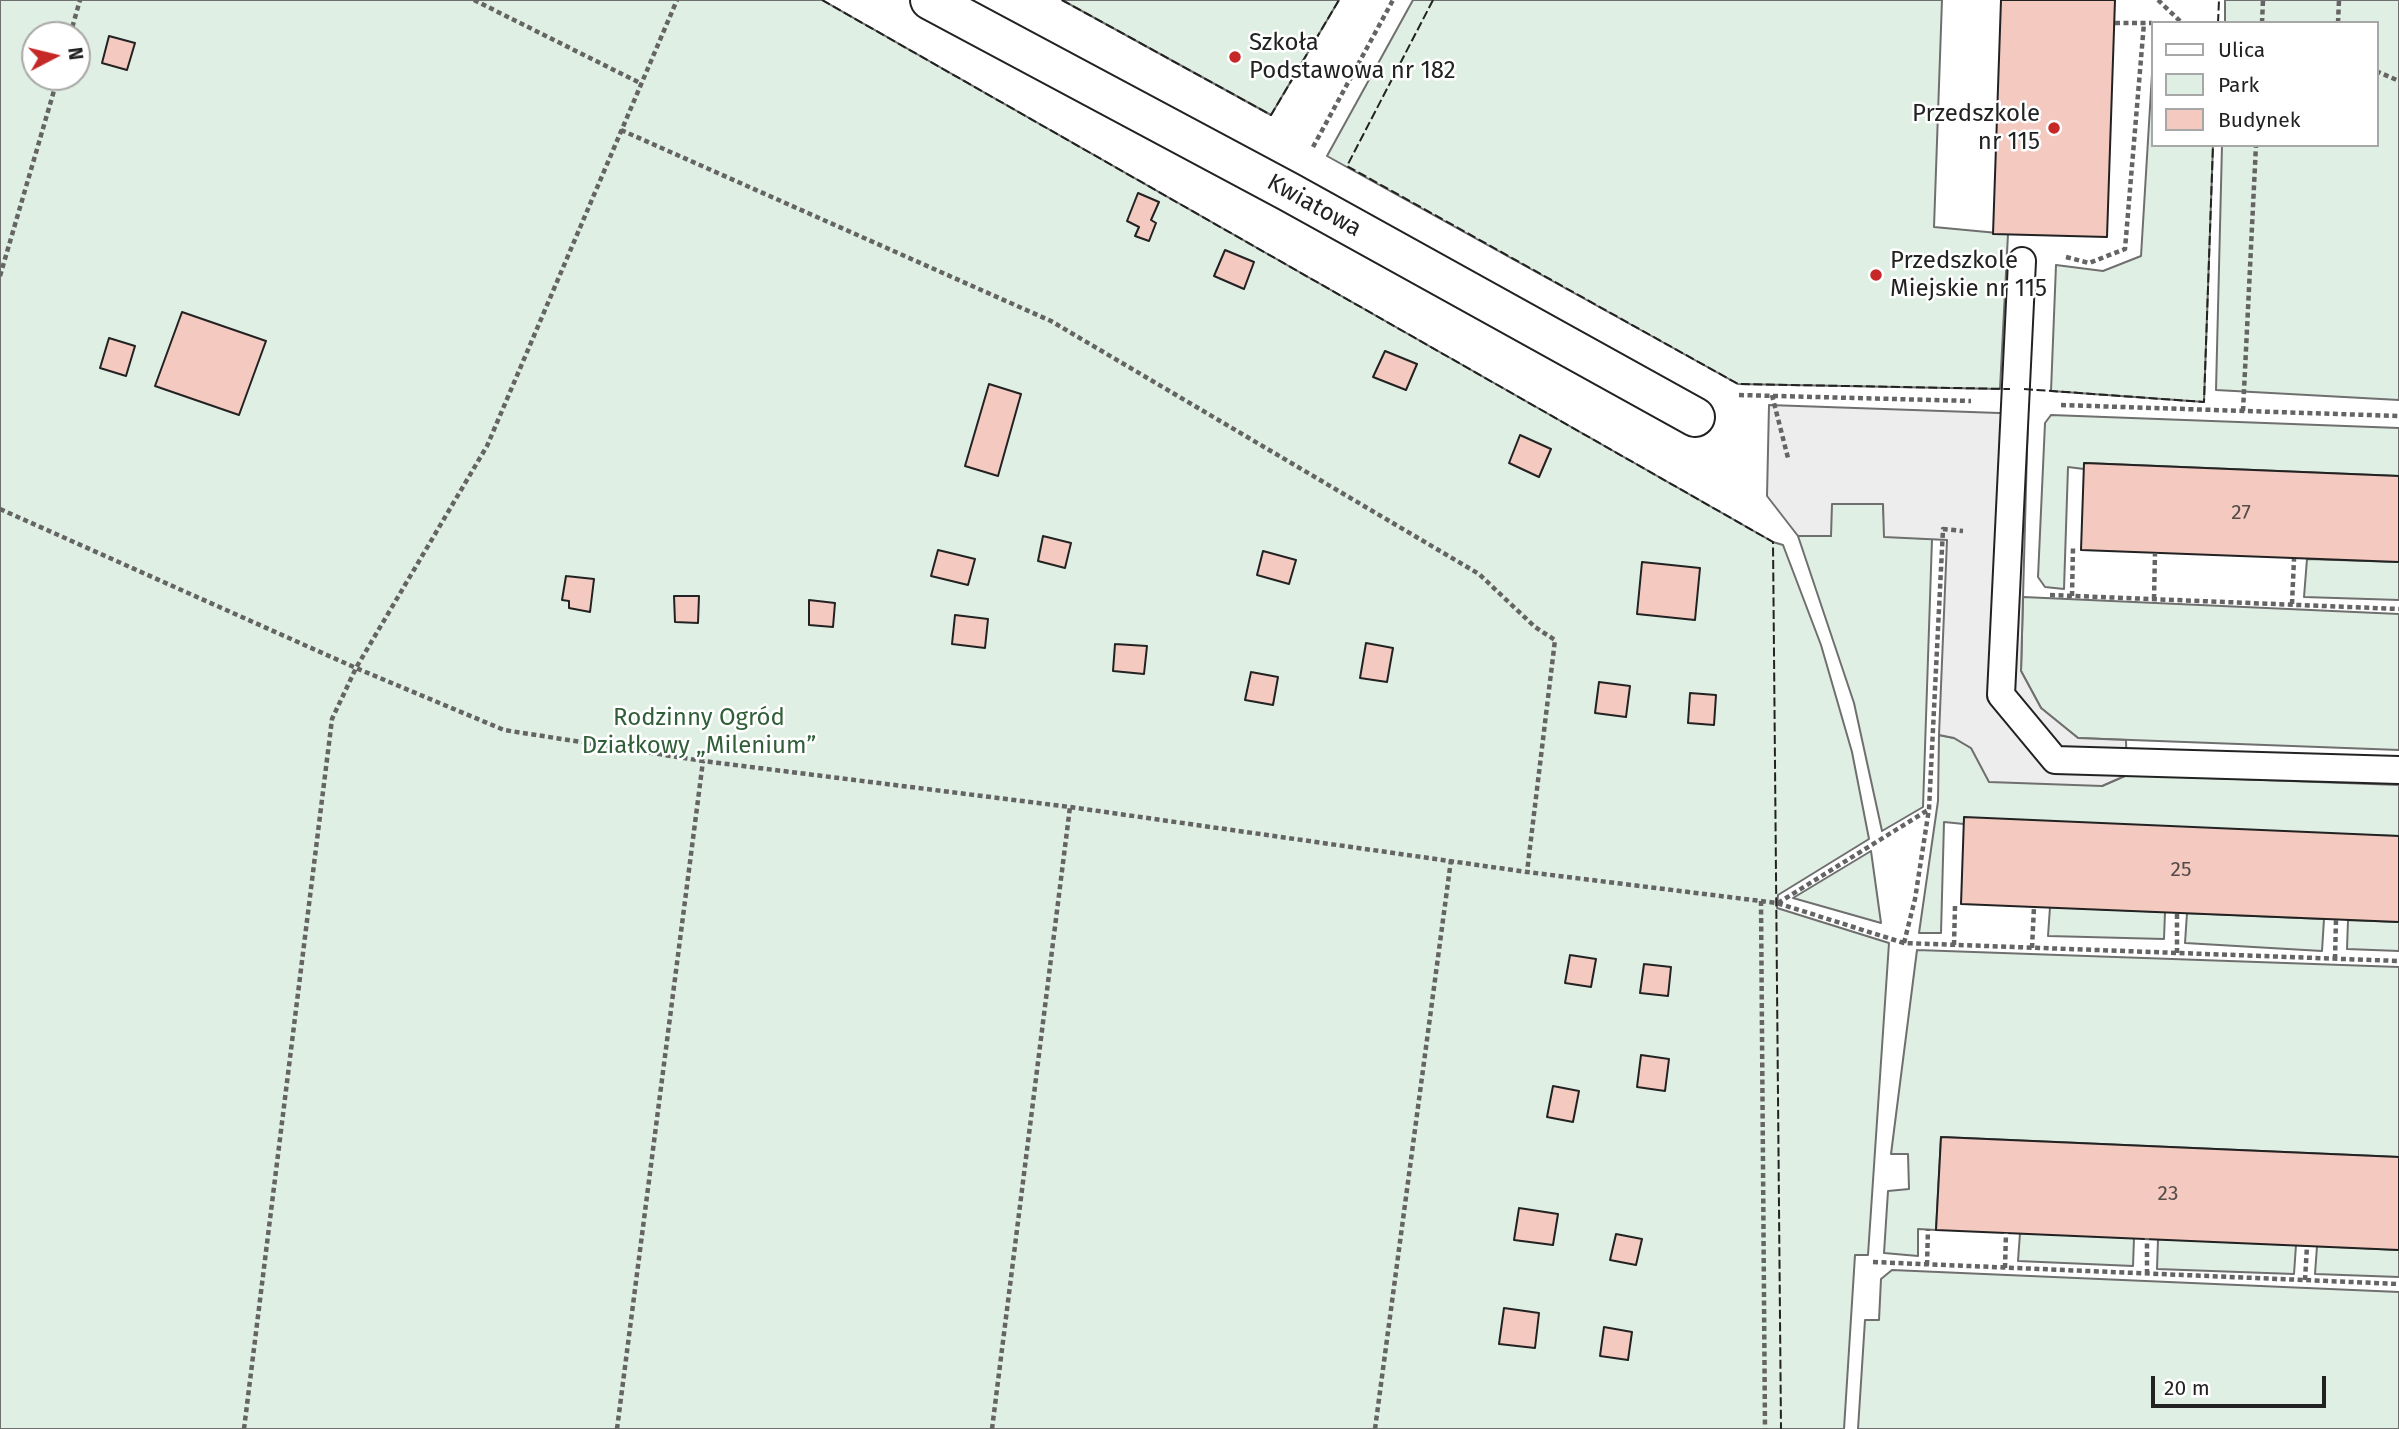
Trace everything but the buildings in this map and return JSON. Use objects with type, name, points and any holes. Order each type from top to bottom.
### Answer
[{"type":"street","name":"Kwiatowa","points":[[930,0],[1289,192],[1695,417]]},
{"type":"lane","points":[[2022,261],[2001,695],[2055,760],[2399,770]]},
{"type":"path","points":[[74,21],[80,0]]},
{"type":"path","points":[[474,0],[640,83]]},
{"type":"path","points":[[244,1429],[332,719],[356,668],[487,446],[677,0]]},
{"type":"path","points":[[1289,192],[1393,0]]},
{"type":"path","points":[[2158,0],[2180,21]]},
{"type":"path","points":[[2262,21],[2263,0]]},
{"type":"path","points":[[2338,21],[2339,0]]},
{"type":"path","points":[[2115,23],[2150,23]]},
{"type":"path","points":[[2056,255],[2089,263],[2125,248],[2144,23]]},
{"type":"path","points":[[2378,72],[2399,81]]},
{"type":"path","points":[[0,276],[54,91]]},
{"type":"path","points":[[621,130],[1051,321],[1479,574],[1535,627],[1555,640],[1527,872]]},
{"type":"path","points":[[2243,411],[2256,147]]},
{"type":"path","points":[[1695,417],[1733,395],[2399,416]]},
{"type":"path","points":[[1772,395],[1788,458]]},
{"type":"path","points":[[0,509],[356,668],[503,730],[703,761],[1070,807],[1527,872],[1777,903],[1904,943],[2399,961]]},
{"type":"path","points":[[1904,943],[1915,899],[1929,809],[1943,529]]},
{"type":"path","points":[[2072,596],[2073,547]]},
{"type":"path","points":[[2154,599],[2155,553]]},
{"type":"path","points":[[2292,604],[2294,559]]},
{"type":"path","points":[[2039,591],[2050,595],[2399,609]]},
{"type":"path","points":[[617,1429],[703,761]]},
{"type":"path","points":[[992,1429],[1070,807]]},
{"type":"path","points":[[1777,903],[1929,809]]},
{"type":"path","points":[[1375,1429],[1451,860]]},
{"type":"path","points":[[1760,901],[1765,1429]]},
{"type":"path","points":[[1954,945],[1955,906]]},
{"type":"path","points":[[2032,948],[2034,907]]},
{"type":"path","points":[[2177,913],[2177,953]]},
{"type":"path","points":[[2335,959],[2336,920]]},
{"type":"path","points":[[1927,1265],[1928,1229]]},
{"type":"path","points":[[2005,1268],[2006,1233]]},
{"type":"path","points":[[2147,1238],[2147,1274]]},
{"type":"path","points":[[2305,1280],[2307,1246]]},
{"type":"path","points":[[1872,1262],[2399,1284]]},
{"type":"green space","name":"Rodzinny Ogród Działkowy „Milenium”","points":[[0,0],[822,0],[1773,542],[1783,545],[1821,645],[1852,752],[1869,839],[1778,895],[1777,908],[1889,943],[1868,1255],[1855,1255],[1844,1429],[0,1429]]},
{"type":"green space","name":"Szkoła Podstawowa nr 182","points":[[1062,0],[1339,0],[1271,115]]},
{"type":"green space","name":"Przedszkole Miejskie nr 115","points":[[1413,0],[1942,0],[1934,227],[2008,234],[2000,389],[1738,384],[1327,156]]},
{"type":"green space","points":[[2225,0],[2399,0],[2399,400],[2216,390],[2222,147],[2378,147],[2378,21],[2225,21]]},
{"type":"green space","points":[[2150,107],[2150,147],[2213,147],[2204,402],[2051,391],[2056,265],[2103,271],[2141,256]]},
{"type":"green space","points":[[2051,415],[2399,428],[2399,476],[2085,463],[2084,469],[2068,467],[2064,589],[2045,587],[2038,577],[2045,423]]},
{"type":"green space","points":[[1831,504],[1883,504],[1885,536],[1932,539],[1923,807],[1882,831],[1854,703],[1798,536],[1831,536]]},
{"type":"green space","points":[[2307,559],[2399,562],[2399,600],[2304,597]]},
{"type":"green space","points":[[2023,597],[2399,614],[2399,750],[2078,738],[2041,708],[2021,671]]},
{"type":"green space","points":[[1939,735],[1954,738],[1971,748],[2102,786],[2127,775],[2399,785],[2399,836],[1944,822],[1941,933],[1919,933],[1938,801]]},
{"type":"green space","points":[[1871,851],[1881,923],[1793,898]]},
{"type":"green space","points":[[2050,907],[2165,912],[2164,939],[2048,936]]},
{"type":"green space","points":[[2187,913],[2324,919],[2322,951],[2185,943]]},
{"type":"green space","points":[[2348,920],[2399,922],[2399,951],[2347,949]]},
{"type":"green space","points":[[1917,950],[2399,967],[2399,1157],[1941,1137],[1936,1230],[1918,1229],[1918,1256],[1884,1253],[1888,1191],[1909,1189],[1908,1154],[1891,1154]]},
{"type":"green space","points":[[2020,1233],[2134,1238],[2133,1266],[2018,1261]]},
{"type":"green space","points":[[2158,1239],[2296,1245],[2294,1274],[2157,1269]]},
{"type":"green space","points":[[2317,1246],[2399,1250],[2399,1277],[2315,1274]]},
{"type":"green space","points":[[1892,1270],[2399,1292],[2399,1429],[1858,1429],[1865,1320],[1879,1320],[1881,1279]]},
{"type":"shaded area","points":[[1769,405],[2028,414],[2021,671],[2041,708],[2078,738],[2126,740],[2127,775],[2102,786],[1989,782],[1971,748],[1954,738],[1939,735],[1947,540],[1884,537],[1883,504],[1832,504],[1831,536],[1798,536],[1767,496]]},
{"type":"fence","points":[[822,0],[1773,542],[1781,1429]]},
{"type":"fence","points":[[1062,0],[1271,115],[1339,0]]},
{"type":"fence","points":[[1433,0],[1347,166],[1738,384],[2010,389]]},
{"type":"fence","points":[[2218,21],[2219,0]]},
{"type":"fence","points":[[2024,389],[2204,402],[2213,147]]},
{"type":"place","name":"Szkoła Podstawowa nr 182","points":[[1235,57]]},
{"type":"place","name":"Przedszkole nr 115","points":[[2054,128]]},
{"type":"place","name":"Przedszkole Miejskie nr 115","points":[[1876,275]]}]
